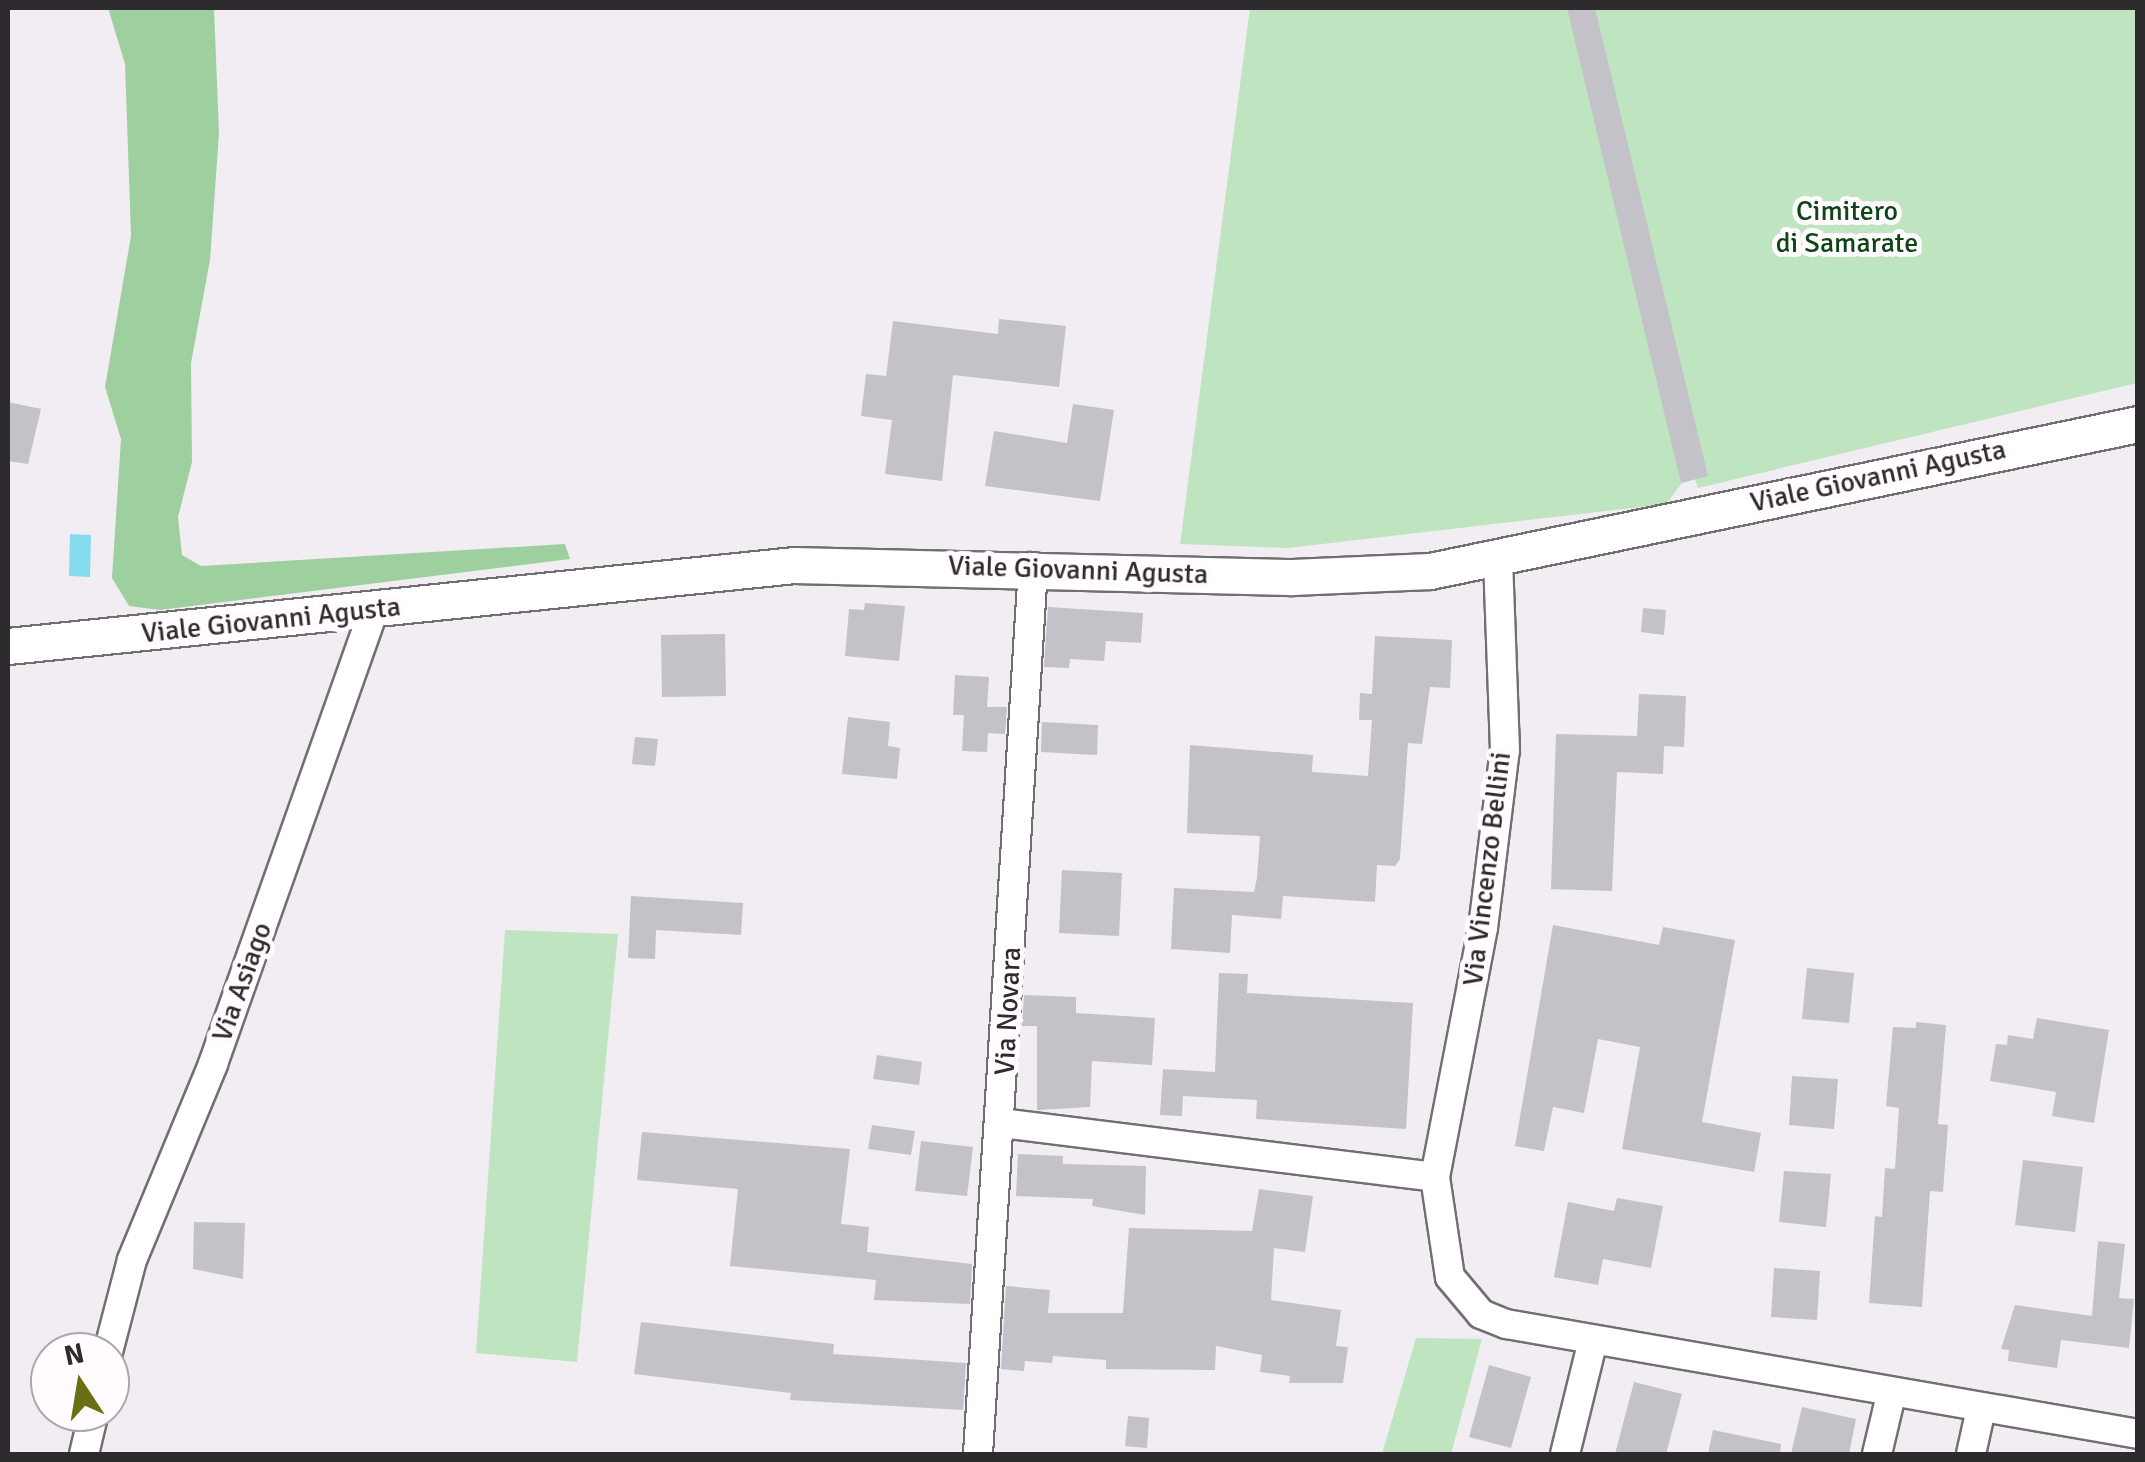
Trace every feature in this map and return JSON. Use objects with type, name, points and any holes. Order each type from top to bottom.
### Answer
[{"type":"street","name":"Viale Giovanni Agusta","points":[[8,646],[794,565],[1361,576],[1498,558],[2138,424]]},
{"type":"street","name":"Via Vincenzo Bellini","points":[[1498,558],[1504,750],[1483,928],[1435,1177],[1443,1198],[1444,1250],[1465,1299],[1506,1324],[1891,1395],[2138,1434]]},
{"type":"street","name":"Via Novara","points":[[978,1454],[1002,1123],[1033,567]]},
{"type":"street","name":"Via Asiago","points":[[113,1332],[132,1260],[213,1064],[374,610]]},
{"type":"street","points":[[1002,1123],[1435,1177]]},
{"type":"street","points":[[1565,1454],[1593,1340]]},
{"type":"street","points":[[1877,1454],[1891,1395]]},
{"type":"street","points":[[1971,1454],[1980,1409]]},
{"type":"green space","points":[[108,8],[214,8],[219,133],[210,260],[191,363],[192,462],[178,517],[182,555],[201,566],[565,544],[570,559],[160,610],[129,606],[112,578],[121,439],[105,387],[131,236],[125,64]]},
{"type":"green space","name":"Cimitero di Samarate","points":[[1250,8],[2137,8],[2137,383],[1698,488],[1695,479],[1682,483],[1666,504],[1288,548],[1180,544]]},
{"type":"green space","points":[[505,930],[618,934],[577,1362],[476,1353]]},
{"type":"green space","points":[[1416,1338],[1482,1339],[1451,1454],[1382,1454]]},
{"type":"water","points":[[70,534],[91,535],[90,577],[69,576]]},
{"type":"building","points":[[1567,8],[1595,8],[1708,476],[1681,483]]},
{"type":"building","points":[[999,319],[1066,326],[1059,387],[953,375],[942,481],[885,474],[892,420],[861,416],[866,374],[886,376],[893,321],[998,334]]},
{"type":"building","points":[[8,402],[41,409],[28,464],[8,461]]},
{"type":"building","points":[[1073,404],[1114,410],[1100,501],[985,486],[994,431],[1067,443]]},
{"type":"building","points":[[865,603],[905,606],[899,661],[845,656],[849,609],[864,610]]},
{"type":"building","points":[[1048,607],[1143,613],[1141,643],[1106,641],[1104,661],[1070,659],[1069,668],[1044,667]]},
{"type":"building","points":[[1643,608],[1666,610],[1664,635],[1641,632]]},
{"type":"building","points":[[725,634],[726,696],[662,697],[661,635]]},
{"type":"building","points":[[1375,636],[1452,640],[1450,688],[1430,687],[1422,744],[1408,743],[1400,859],[1395,866],[1377,865],[1375,902],[1283,896],[1281,919],[1232,915],[1230,953],[1171,949],[1174,888],[1254,892],[1257,878],[1260,836],[1187,833],[1190,745],[1313,755],[1312,772],[1368,776],[1372,720],[1359,720],[1360,693],[1372,694]]},
{"type":"building","points":[[955,675],[989,677],[987,707],[1007,707],[1005,734],[988,733],[987,752],[962,751],[964,715],[953,715]]},
{"type":"building","points":[[1639,694],[1686,696],[1684,747],[1664,746],[1663,774],[1617,772],[1612,891],[1551,889],[1556,734],[1637,736]]},
{"type":"building","points":[[848,717],[890,722],[888,746],[900,748],[897,779],[842,774]]},
{"type":"building","points":[[1042,722],[1098,725],[1097,755],[1041,752]]},
{"type":"building","points":[[635,737],[658,739],[655,766],[632,764]]},
{"type":"building","points":[[1062,870],[1122,873],[1119,936],[1059,933]]},
{"type":"building","points":[[631,896],[743,903],[741,935],[656,930],[655,959],[628,958]]},
{"type":"building","points":[[1553,925],[1659,945],[1663,927],[1735,940],[1702,1122],[1761,1133],[1754,1172],[1622,1149],[1640,1047],[1598,1039],[1584,1113],[1553,1107],[1544,1151],[1515,1146]]},
{"type":"building","points":[[1807,968],[1854,973],[1849,1023],[1802,1019]]},
{"type":"building","points":[[1219,973],[1248,974],[1247,993],[1413,1003],[1406,1129],[1256,1119],[1257,1100],[1183,1096],[1182,1116],[1160,1115],[1163,1069],[1215,1072]]},
{"type":"building","points":[[1024,995],[1076,997],[1076,1013],[1155,1018],[1152,1065],[1092,1061],[1090,1107],[1037,1110],[1037,1026],[1022,1026]]},
{"type":"building","points":[[2037,1018],[2109,1030],[2094,1123],[2052,1116],[2056,1092],[1990,1081],[1996,1044],[2007,1045],[2008,1035],[2033,1039]]},
{"type":"building","points":[[1916,1022],[1946,1025],[1938,1124],[1948,1125],[1943,1192],[1930,1191],[1922,1307],[1869,1303],[1875,1216],[1882,1217],[1885,1168],[1895,1169],[1899,1108],[1886,1106],[1893,1027],[1916,1028]]},
{"type":"building","points":[[877,1055],[922,1062],[919,1085],[873,1079]]},
{"type":"building","points":[[1792,1076],[1838,1079],[1834,1129],[1789,1125]]},
{"type":"building","points":[[872,1125],[915,1131],[911,1155],[868,1149]]},
{"type":"building","points":[[642,1132],[850,1149],[841,1224],[869,1227],[867,1252],[972,1264],[970,1304],[874,1300],[876,1280],[730,1266],[738,1189],[637,1180]]},
{"type":"building","points":[[921,1141],[973,1147],[967,1196],[915,1191]]},
{"type":"building","points":[[1018,1154],[1063,1156],[1063,1164],[1146,1166],[1145,1215],[1092,1206],[1093,1199],[1016,1196]]},
{"type":"building","points":[[2023,1160],[2083,1167],[2075,1232],[2015,1225]]},
{"type":"building","points":[[1784,1171],[1831,1174],[1826,1227],[1779,1222]]},
{"type":"building","points":[[1259,1189],[1313,1196],[1305,1252],[1274,1248],[1271,1300],[1341,1310],[1336,1346],[1348,1347],[1343,1383],[1289,1383],[1290,1376],[1260,1372],[1262,1355],[1216,1346],[1215,1370],[1106,1369],[1106,1360],[1053,1356],[1052,1363],[1025,1361],[1024,1371],[1001,1369],[1006,1286],[1050,1290],[1048,1313],[1123,1313],[1129,1228],[1252,1231]]},
{"type":"building","points":[[1617,1198],[1663,1206],[1651,1268],[1603,1259],[1598,1285],[1554,1277],[1568,1202],[1614,1211]]},
{"type":"building","points":[[194,1222],[245,1223],[243,1279],[193,1269]]},
{"type":"building","points":[[2098,1241],[2125,1244],[2119,1298],[2134,1299],[2129,1348],[2061,1340],[2057,1368],[2008,1361],[2009,1350],[2001,1349],[2015,1305],[2092,1316]]},
{"type":"building","points":[[1774,1268],[1820,1271],[1817,1320],[1771,1317]]},
{"type":"building","points":[[641,1322],[834,1344],[833,1354],[966,1363],[963,1410],[790,1400],[791,1393],[634,1374]]},
{"type":"building","points":[[1489,1365],[1531,1377],[1511,1448],[1469,1437]]},
{"type":"building","points":[[1634,1382],[1682,1394],[1666,1454],[1615,1454]]},
{"type":"building","points":[[1802,1407],[1856,1419],[1849,1454],[1791,1454]]},
{"type":"building","points":[[1128,1416],[1149,1418],[1147,1448],[1125,1446]]},
{"type":"building","points":[[1713,1430],[1781,1444],[1780,1454],[1708,1454]]}]
